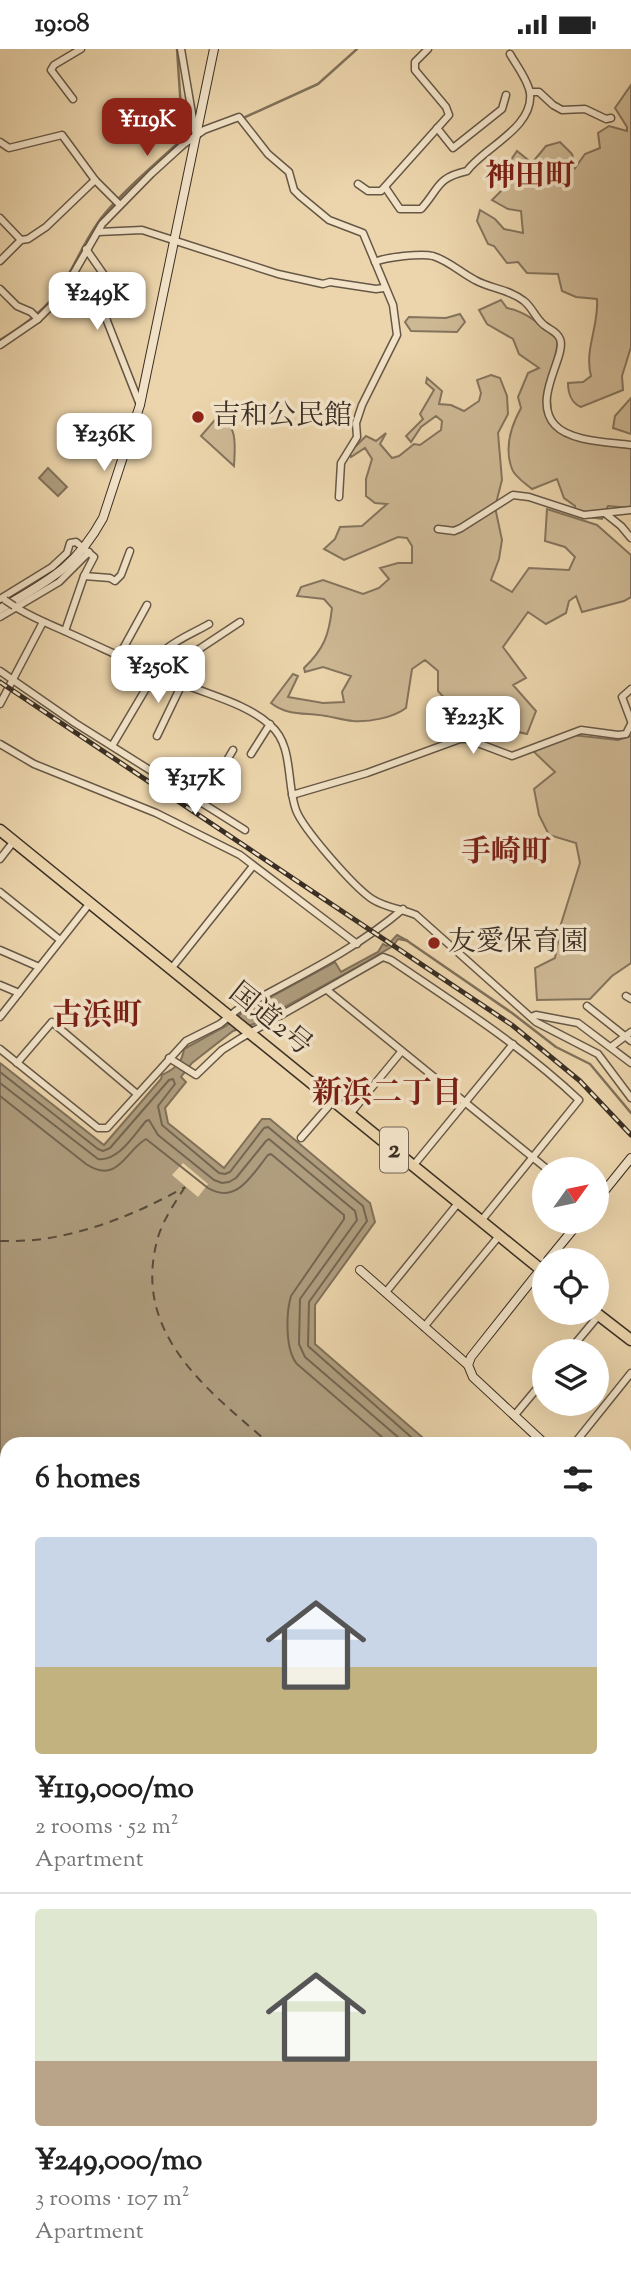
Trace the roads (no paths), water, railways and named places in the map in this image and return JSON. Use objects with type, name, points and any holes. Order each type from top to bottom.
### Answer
[{"type":"highway","name":"国道2号","points":[[0,829],[499,1236],[532,1258]]},
{"type":"highway","points":[[609,1323],[631,1340]]},
{"type":"street","points":[[73,99],[51,70],[54,65],[81,49]]},
{"type":"street","points":[[181,49],[197,122]]},
{"type":"street","points":[[0,617],[58,582],[74,569],[103,518],[139,405],[214,49]]},
{"type":"street","points":[[358,184],[368,191],[382,191],[449,115],[446,107],[415,70],[415,62],[428,49]]},
{"type":"street","points":[[385,187],[400,209],[421,209],[440,181],[452,174],[467,171],[475,159],[486,154],[517,127],[528,104],[530,92],[510,54]]},
{"type":"street","points":[[530,92],[539,92],[562,110],[585,109],[606,119],[611,118]]},
{"type":"street","points":[[437,128],[453,148],[502,109],[506,95]]},
{"type":"street","points":[[0,345],[38,319],[60,297],[98,232],[120,205],[171,155],[204,130],[239,117],[268,154],[289,172],[294,190],[300,196],[329,220],[363,233],[393,305],[397,335],[362,405],[356,423],[357,437],[341,463],[339,497]]},
{"type":"street","points":[[0,142],[9,148],[62,135],[95,180],[120,205]]},
{"type":"street","points":[[0,261],[21,240],[28,239],[46,227],[95,180]]},
{"type":"street","points":[[0,218],[21,240]]},
{"type":"street","points":[[98,232],[142,230],[278,274],[323,284],[330,282],[384,288]]},
{"type":"street","points":[[86,249],[109,282],[105,309],[107,321],[139,405]]},
{"type":"street","points":[[375,262],[386,258],[432,256],[474,280],[505,289],[523,300],[543,324],[557,333],[561,341],[548,388],[548,414],[553,423],[561,430],[589,441],[631,445]]},
{"type":"street","points":[[0,289],[17,306],[31,312],[38,319]]},
{"type":"street","points":[[438,529],[454,531],[513,495],[529,497],[584,515],[631,510]]},
{"type":"street","points":[[606,514],[631,538]]},
{"type":"street","points":[[65,631],[84,576],[94,557],[76,542],[71,543],[52,568],[2,598],[43,622],[244,709],[270,724],[279,735],[288,760],[297,812],[315,838],[357,886],[372,899],[390,908],[403,909],[416,915],[543,1027],[592,1049],[631,1098]]},
{"type":"street","points":[[0,610],[58,574],[86,550]]},
{"type":"street","points":[[84,576],[110,578],[115,581],[121,575],[130,551]]},
{"type":"street","points":[[119,656],[148,605]]},
{"type":"street","points":[[0,703],[43,622]]},
{"type":"street","points":[[163,675],[240,622]]},
{"type":"street","points":[[112,746],[154,675],[153,665],[163,651],[209,624]]},
{"type":"street","points":[[0,671],[245,830]]},
{"type":"street","points":[[158,736],[182,684]]},
{"type":"street","points":[[292,795],[367,773],[460,739],[467,739],[512,756],[581,730],[618,736],[626,734],[631,722],[621,697],[631,689]]},
{"type":"street","points":[[251,754],[270,724]]},
{"type":"street","points":[[0,744],[34,764],[156,813],[240,855],[357,944]]},
{"type":"street","points":[[202,803],[233,750]]},
{"type":"street","points":[[0,859],[15,841]]},
{"type":"street","points":[[171,968],[253,866]]},
{"type":"street","points":[[0,892],[60,940]]},
{"type":"street","points":[[0,1017],[90,902]]},
{"type":"street","points":[[0,1049],[98,1128],[107,1128],[186,1041],[232,1019],[237,1010],[357,944],[403,909]]},
{"type":"street","points":[[0,950],[39,967]]},
{"type":"street","points":[[169,1058],[196,1075],[247,1031],[327,990],[383,957],[513,1044],[579,1100],[534,1157]]},
{"type":"street","points":[[0,985],[19,993]]},
{"type":"street","points":[[327,990],[532,1157]]},
{"type":"street","points":[[586,1006],[629,1036],[611,1047]]},
{"type":"street","points":[[531,1017],[536,1015],[578,1023],[631,1063]]},
{"type":"street","points":[[17,1063],[52,1022],[137,1094]]},
{"type":"street","points":[[413,1166],[513,1044]]},
{"type":"street","points":[[350,1114],[401,1052]]},
{"type":"street","points":[[301,1138],[333,1101]]},
{"type":"street","points":[[609,1185],[631,1158]]},
{"type":"street","points":[[481,1221],[532,1159]]},
{"type":"street","points":[[386,1292],[459,1202]]},
{"type":"street","points":[[424,1327],[499,1236]]},
{"type":"street","points":[[360,1270],[468,1365],[473,1377],[537,1437]]},
{"type":"street","points":[[468,1365],[471,1357],[532,1283]]},
{"type":"street","points":[[578,1339],[589,1325]]},
{"type":"street","points":[[580,1437],[631,1373]]},
{"type":"street","points":[[514,1416],[532,1394]]},
{"type":"water","points":[[48,468],[67,487],[58,496],[39,478]]},
{"type":"water","points":[[397,935],[408,941],[398,939],[393,946],[366,962],[254,1024],[233,1031],[192,1063],[181,1077],[186,1082],[165,1108],[168,1123],[224,1168],[262,1119],[270,1119],[370,1203],[375,1222],[315,1305],[315,1344],[422,1437],[0,1437],[0,1063],[104,1145],[162,1075],[177,1065],[184,1049],[226,1026],[243,1012],[335,962],[341,972],[378,952],[383,944],[387,946]]},
{"type":"waterway","points":[[177,49],[181,109],[188,134]]},
{"type":"waterway","points":[[241,119],[318,84],[357,49]]},
{"type":"waterway","points":[[0,340],[34,317],[49,303],[96,225],[112,206],[188,134],[195,133]]},
{"type":"waterway","points":[[406,940],[512,1013],[556,1047],[590,1064],[631,1113]]},
{"type":"railway","points":[[0,682],[512,1025],[580,1081],[631,1135]]},
{"type":"place","name":"吉和公民館","points":[[198,417]]},
{"type":"place","name":"友愛保育園","points":[[434,943]]},
{"type":"district","name":"神田町","points":[[530,177]]},
{"type":"district","name":"手崎町","points":[[506,853]]},
{"type":"district","name":"古浜町","points":[[97,1016]]},
{"type":"district","name":"新浜二丁目","points":[[387,1094]]}]
